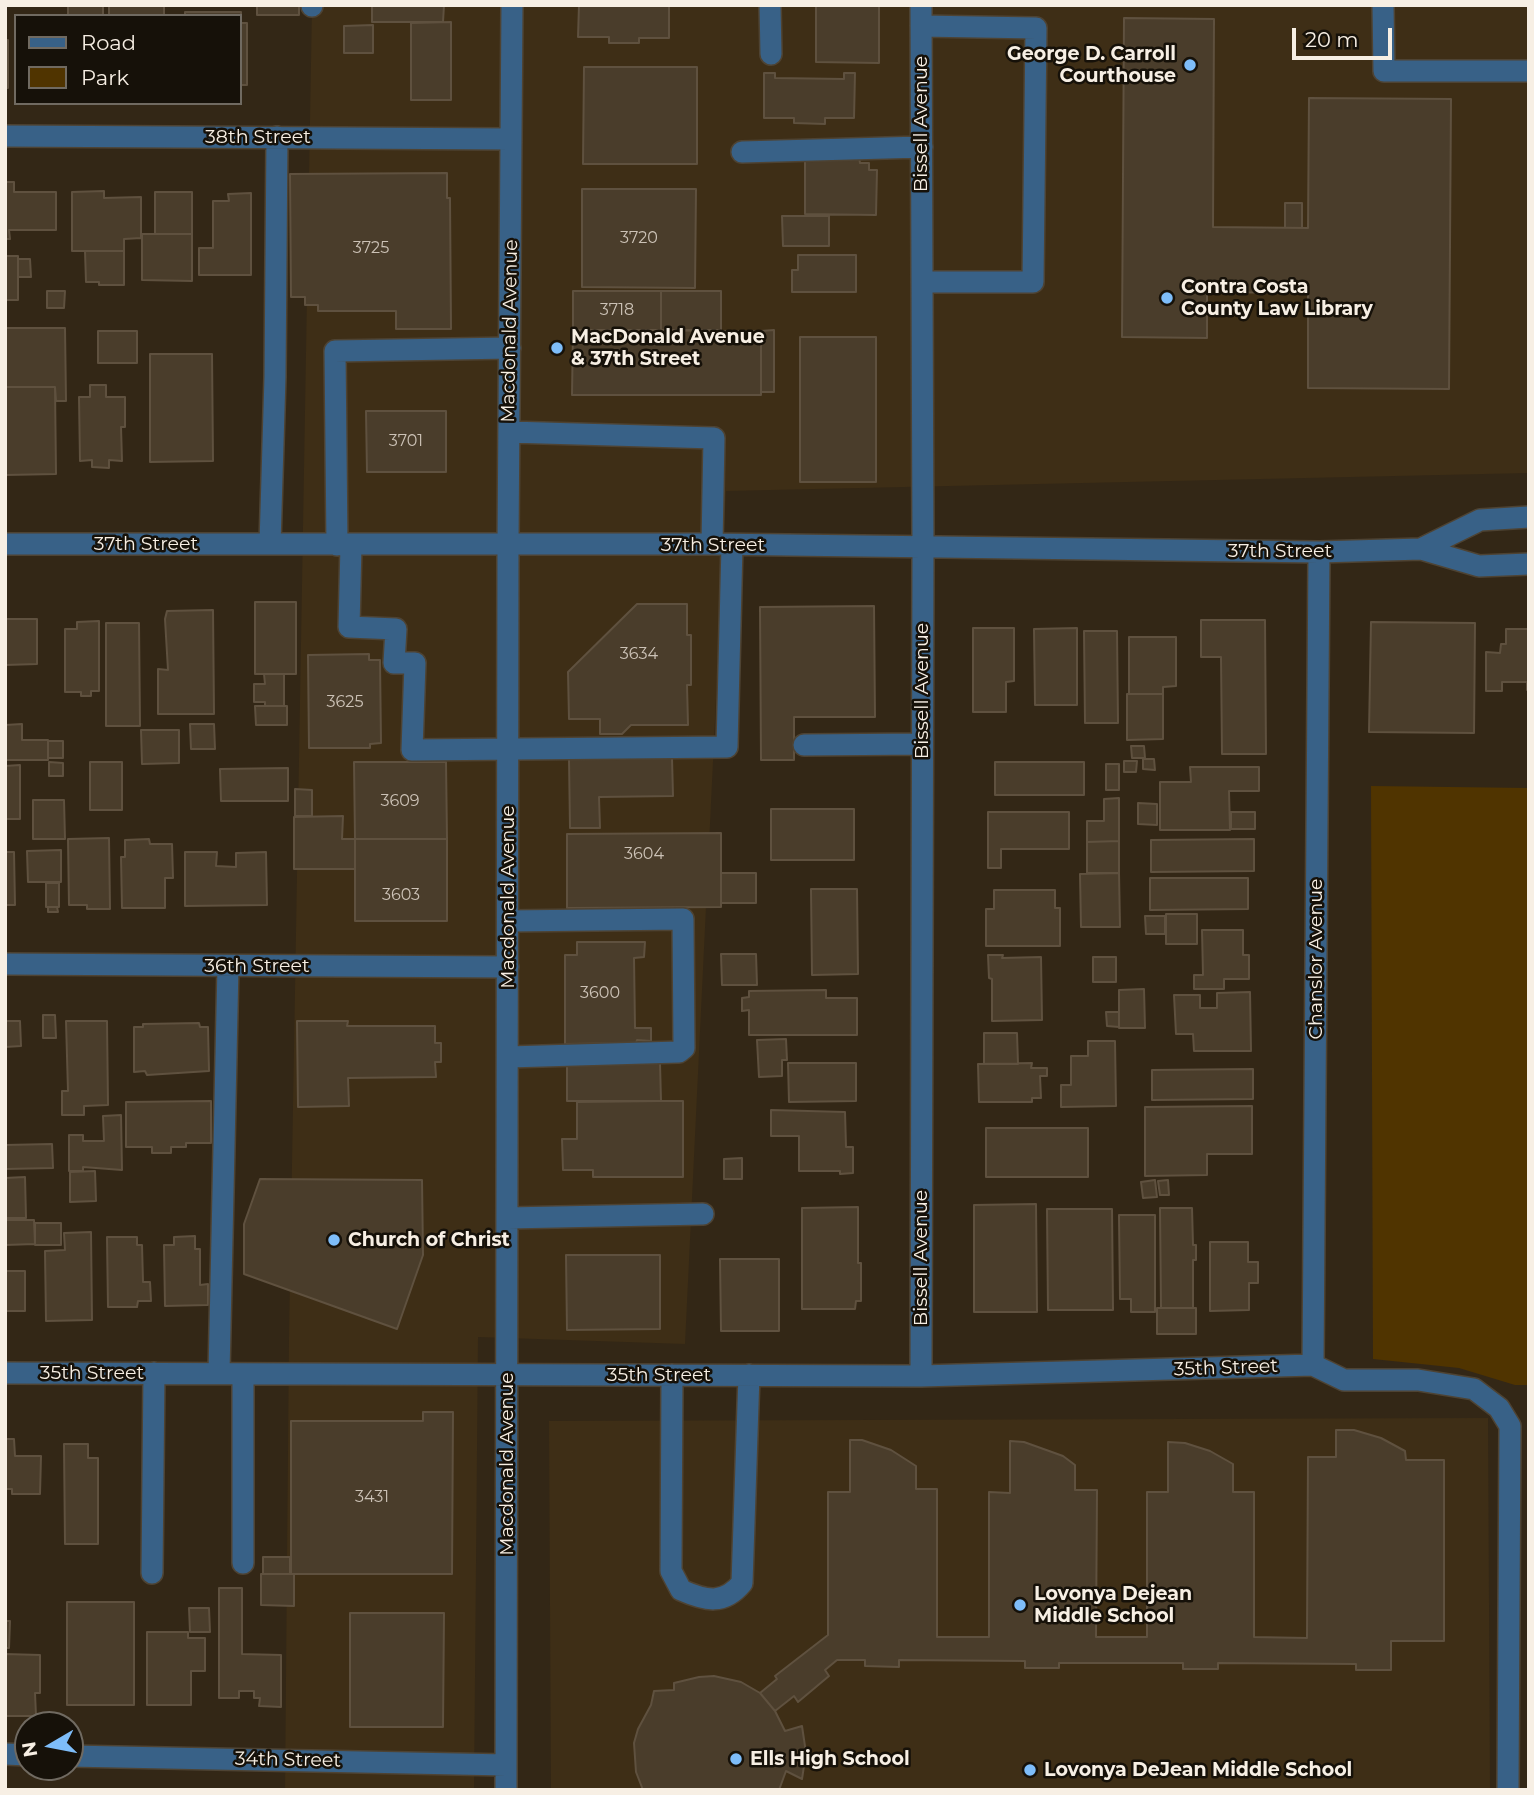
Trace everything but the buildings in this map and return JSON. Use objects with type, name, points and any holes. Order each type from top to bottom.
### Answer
[{"type":"street","name":"Macdonald Avenue","points":[[506,1790],[508,544],[512,5]]},
{"type":"street","points":[[770,5],[771,54]]},
{"type":"street","points":[[1383,5],[1384,71],[1529,71]]},
{"type":"street","points":[[921,15],[1036,28],[1033,282],[922,282]]},
{"type":"street","name":"Bissell Avenue","points":[[921,15],[921,1376]]},
{"type":"street","name":"38th Street","points":[[5,136],[512,139]]},
{"type":"street","points":[[270,544],[275,377],[277,137]]},
{"type":"street","points":[[742,152],[922,147]]},
{"type":"street","points":[[509,432],[713,438],[722,545],[727,747],[412,750],[415,663],[394,663],[396,629],[349,627],[335,351],[510,348]]},
{"type":"street","name":"37th Street","points":[[1421,549],[1480,520],[1529,517]]},
{"type":"street","name":"37th Street","points":[[5,544],[722,545],[1319,552],[1421,549],[1479,566],[1529,564]]},
{"type":"street","name":"Chanslor Avenue","points":[[1313,1365],[1319,552]]},
{"type":"street","points":[[804,745],[922,744]]},
{"type":"street","points":[[508,921],[682,919],[684,1048],[679,1052],[508,1057]]},
{"type":"street","name":"36th Street","points":[[5,964],[508,967]]},
{"type":"street","points":[[219,1373],[228,966]]},
{"type":"street","points":[[508,1218],[704,1214]]},
{"type":"street","points":[[1313,1365],[1344,1380],[1418,1380],[1474,1389],[1499,1408],[1510,1426],[1508,1790]]},
{"type":"street","name":"35th Street","points":[[5,1373],[921,1376],[1313,1365]]},
{"type":"street","points":[[152,1573],[154,1373]]},
{"type":"street","points":[[243,1374],[243,1563]]},
{"type":"street","points":[[672,1375],[671,1571],[681,1590],[699,1598],[717,1599],[733,1595],[743,1583],[749,1375]]},
{"type":"street","name":"34th Street","points":[[84,1756],[506,1765]]},
{"type":"shaded area","points":[[312,5],[1529,5],[1529,473],[726,491],[685,1344],[478,1337],[474,1790],[285,1790],[289,1337]]},
{"type":"shaded area","name":"Lovonya Dejean Middle School","points":[[1488,1418],[1490,1790],[551,1790],[549,1421]]},
{"type":"green space","points":[[1371,786],[1529,788],[1529,1385],[1515,1385],[1459,1368],[1373,1359]]},
{"type":"place","name":"George D. Carroll Courthouse","points":[[1190,65]]},
{"type":"place","name":"Contra Costa County Law Library","points":[[1167,298]]},
{"type":"place","name":"MacDonald Avenue & 37th Street","points":[[557,348]]},
{"type":"place","name":"Church of Christ","points":[[334,1240]]},
{"type":"place","name":"Lovonya Dejean Middle School","points":[[1020,1605]]},
{"type":"place","name":"Ells High School","points":[[736,1759]]},
{"type":"place","name":"Lovonya DeJean Middle School","points":[[1030,1770]]}]
